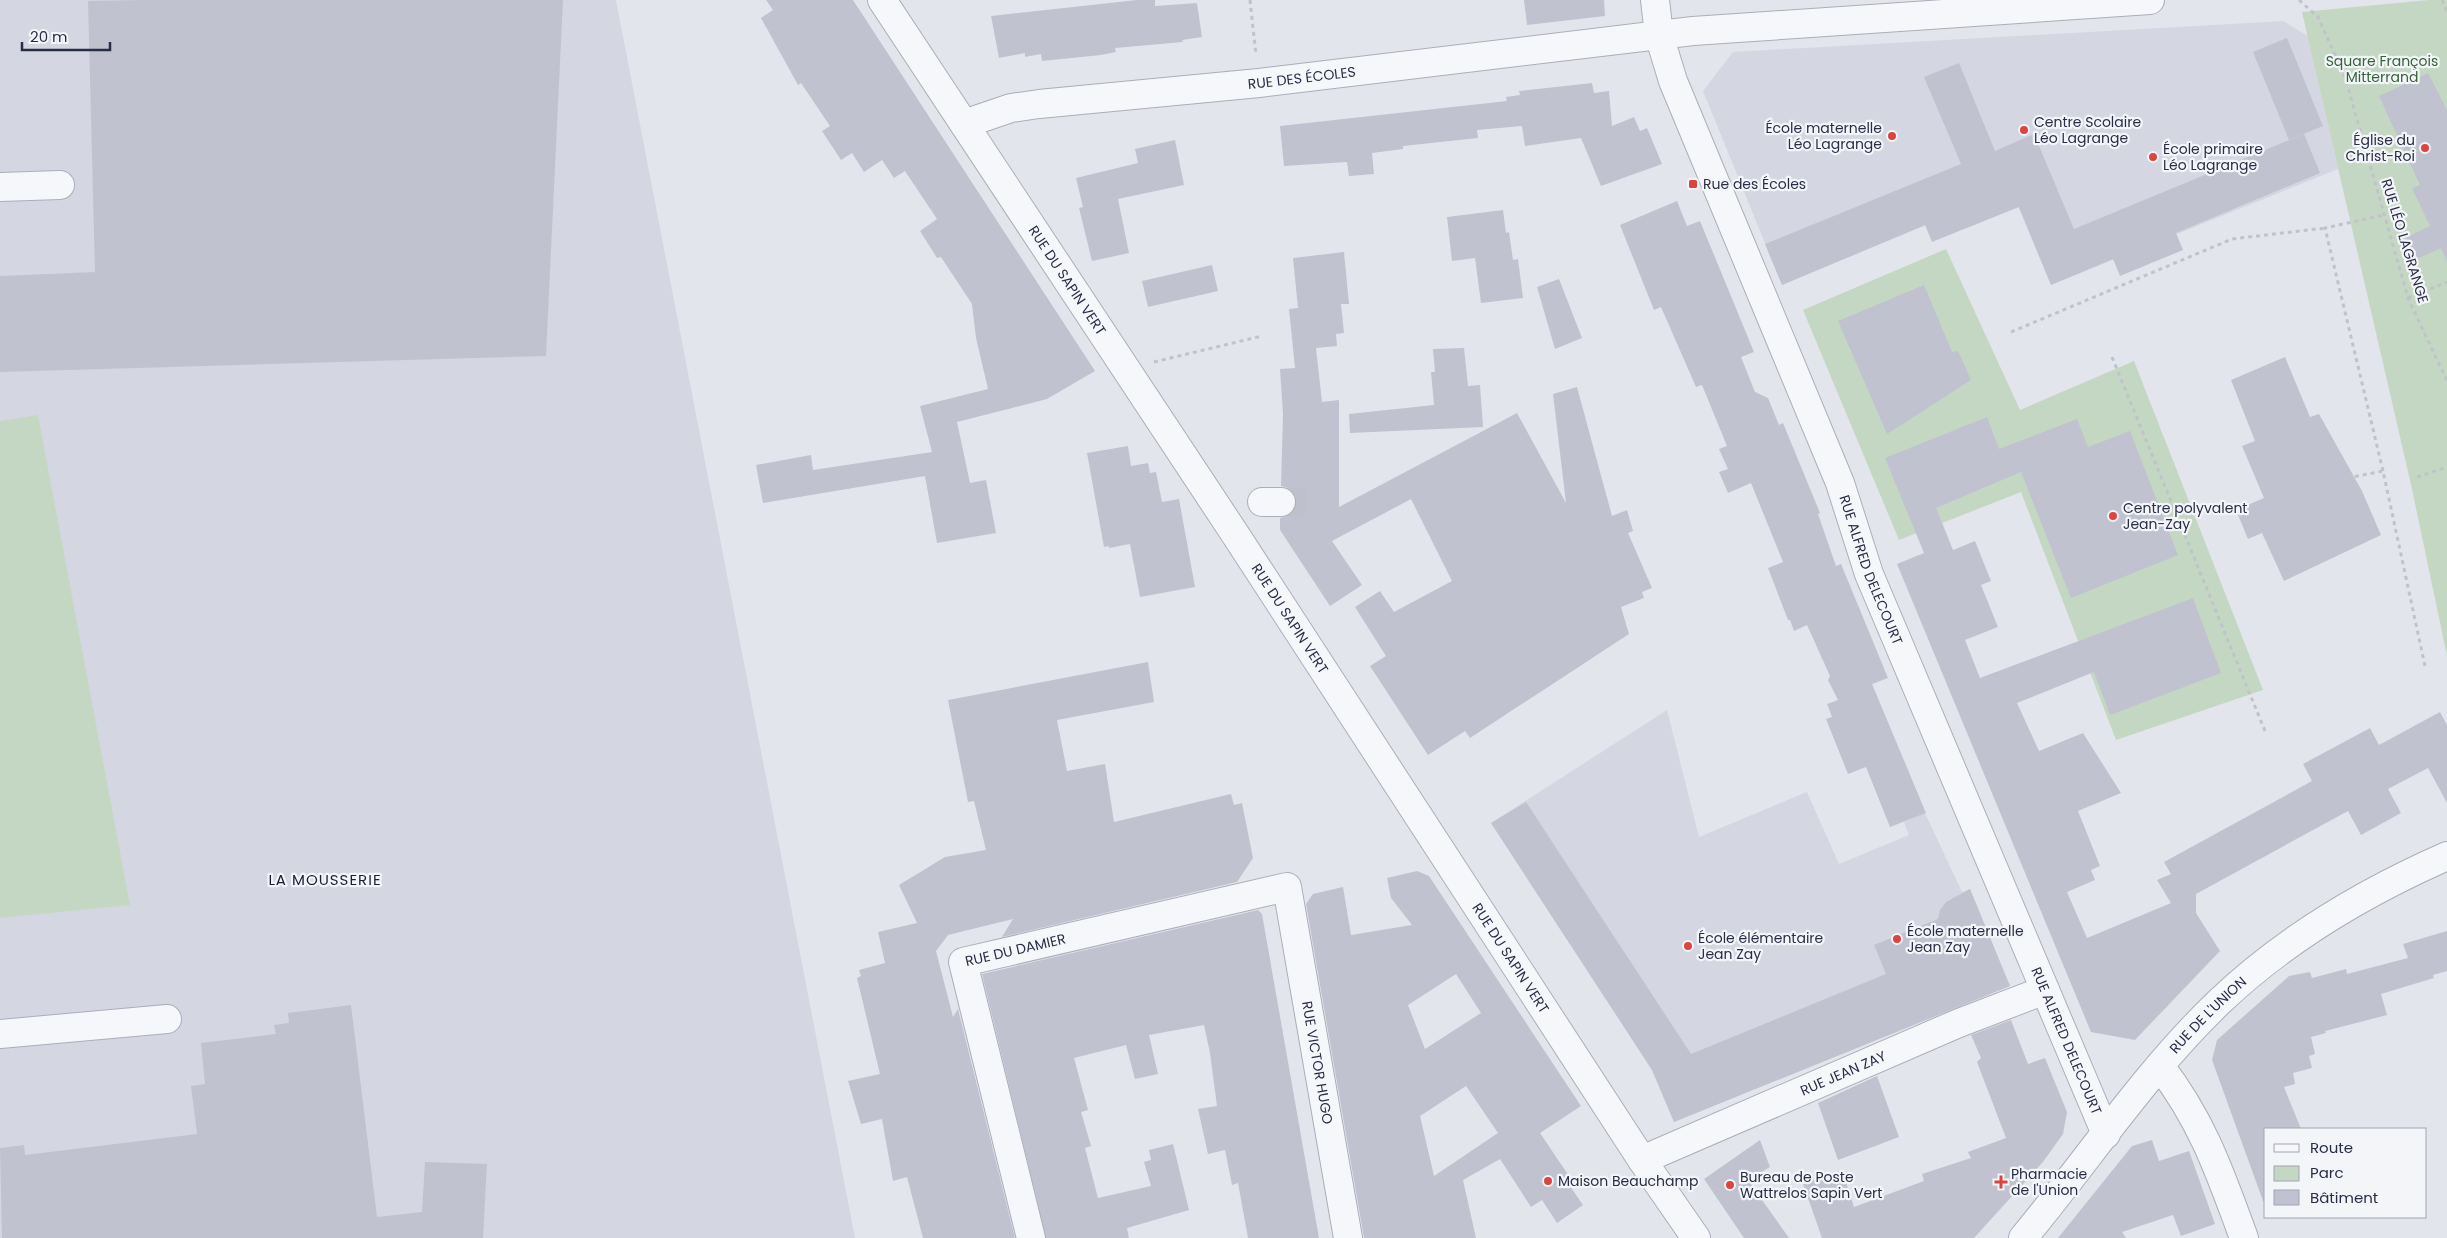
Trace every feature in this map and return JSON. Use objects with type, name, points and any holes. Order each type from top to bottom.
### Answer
[{"type":"street","name":"RUE DU SAPIN VERT","points":[[882,0],[1423,822],[1642,1160],[1696,1238]]},
{"type":"street","name":"RUE ALFRED DELECOURT","points":[[1655,0],[1659,35],[1673,81],[1840,483],[1869,574],[2106,1134]]},
{"type":"street","name":"RUE DES ÉCOLES","points":[[964,124],[1011,108],[1039,104],[1259,83],[1659,35],[2002,8],[2150,0]]},
{"type":"street","points":[[0,187],[60,185]]},
{"type":"street","name":"RUE DE L'UNION","points":[[2022,1238],[2160,1066],[2219,1002],[2266,962],[2351,904],[2447,856]]},
{"type":"street","name":"RUE DU DAMIER","points":[[1031,1238],[963,962],[1287,887]]},
{"type":"street","name":"RUE VICTOR HUGO","points":[[1287,887],[1348,1238]]},
{"type":"street","name":"RUE JEAN ZAY","points":[[1642,1160],[1959,1023],[2045,990]]},
{"type":"street","points":[[0,1034],[167,1019]]},
{"type":"street","points":[[2160,1066],[2181,1094],[2200,1126],[2244,1238]]},
{"type":"path","points":[[1250,0],[1259,83]]},
{"type":"path","name":"RUE LÉO LAGRANGE","points":[[2299,0],[2318,17],[2345,77],[2408,298],[2447,381]]},
{"type":"path","points":[[2442,0],[2447,12]]},
{"type":"path","points":[[2011,332],[2232,239],[2325,228],[2384,215]]},
{"type":"path","points":[[2325,228],[2383,471],[2425,666]]},
{"type":"path","points":[[2408,298],[2447,282]]},
{"type":"path","points":[[1124,369],[1262,336]]},
{"type":"path","points":[[2112,357],[2265,731]]},
{"type":"path","points":[[2417,477],[2447,467]]},
{"type":"path","points":[[2347,478],[2383,471]]},
{"type":"shaded area","points":[[0,0],[616,0],[855,1238],[0,1238]]},
{"type":"shaded area","name":"Centre Scolaire Léo Lagrange","points":[[2283,21],[2308,36],[2338,169],[2051,285],[2011,190],[1782,285],[1703,91],[1733,52]]},
{"type":"shaded area","name":"École élémentaire Jean Zay","points":[[1667,710],[1699,837],[1807,792],[1839,864],[1909,835],[1904,822],[1925,813],[1962,892],[1970,889],[2010,986],[1674,1122],[1652,1070],[1491,823]]},
{"type":"green space","name":"Square François Mitterrand","points":[[2447,0],[2447,656],[2412,489],[2302,12]]},
{"type":"green space","name":"Centre polyvalent Jean-Zay","points":[[1946,249],[2020,410],[2134,361],[2263,690],[2116,740],[2021,492],[1899,540],[1803,310]]},
{"type":"green space","points":[[38,415],[130,905],[0,918],[0,421]]},
{"type":"building","points":[[563,0],[546,356],[0,372],[0,276],[95,272],[88,1]]},
{"type":"building","points":[[766,0],[853,0],[1095,371],[1047,399],[957,422],[970,483],[986,480],[996,533],[937,543],[925,476],[763,503],[756,465],[811,455],[813,470],[932,452],[920,406],[988,389],[976,338],[972,304],[941,257],[937,258],[920,231],[937,219],[905,171],[894,178],[882,160],[864,172],[852,153],[841,160],[822,131],[830,126],[801,83],[798,85],[761,18],[773,10]]},
{"type":"building","points":[[1137,0],[1155,0],[1155,6],[1197,3],[1202,37],[1182,40],[1183,42],[1115,48],[1116,52],[1101,55],[1042,61],[1041,54],[1025,57],[1025,53],[999,58],[991,16]]},
{"type":"building","points":[[1524,0],[1604,0],[1605,16],[1527,25]]},
{"type":"building","points":[[2287,38],[2323,126],[2289,140],[2253,52]]},
{"type":"building","points":[[1959,63],[1995,151],[2034,134],[2074,229],[2304,134],[2320,173],[2176,233],[2183,250],[2120,276],[2113,259],[2051,285],[2019,207],[1932,242],[1925,225],[1782,285],[1765,244],[1961,164],[1924,77]]},
{"type":"building","name":"Église du Christ-Roi","points":[[2428,73],[2447,110],[2447,261],[2441,248],[2410,262],[2405,238],[2430,226],[2412,188],[2420,185],[2379,96]]},
{"type":"building","points":[[1592,83],[1594,93],[1609,91],[1612,126],[1634,117],[1640,131],[1647,128],[1662,164],[1601,186],[1581,138],[1525,146],[1522,126],[1477,130],[1478,138],[1403,146],[1403,149],[1372,153],[1374,174],[1349,176],[1347,162],[1284,166],[1280,126],[1507,101],[1506,97],[1520,95],[1519,91]]},
{"type":"building","points":[[1175,140],[1184,185],[1118,199],[1129,253],[1092,261],[1079,208],[1083,207],[1076,178],[1138,163],[1135,149]]},
{"type":"building","points":[[1677,201],[1687,226],[1700,221],[1754,352],[1741,357],[1755,392],[1768,398],[1779,425],[1783,423],[1820,513],[1818,514],[1836,566],[1841,564],[1888,678],[1872,684],[1926,813],[1890,827],[1866,767],[1848,774],[1826,719],[1832,717],[1827,704],[1838,700],[1828,680],[1830,676],[1807,625],[1794,631],[1790,620],[1788,620],[1768,568],[1783,562],[1751,483],[1728,493],[1719,472],[1728,469],[1719,449],[1727,446],[1702,385],[1696,387],[1661,307],[1654,310],[1620,225]]},
{"type":"building","points":[[1503,210],[1506,233],[1509,232],[1513,260],[1518,259],[1523,298],[1481,303],[1475,258],[1452,261],[1447,217]]},
{"type":"building","points":[[1344,252],[1349,304],[1341,304],[1344,333],[1336,334],[1337,346],[1316,348],[1322,402],[1339,400],[1339,507],[1517,413],[1566,503],[1553,394],[1577,387],[1612,516],[1627,510],[1633,531],[1628,533],[1652,588],[1642,592],[1644,598],[1621,607],[1629,634],[1470,738],[1465,731],[1428,755],[1370,666],[1386,656],[1355,607],[1380,591],[1394,612],[1452,581],[1411,499],[1332,541],[1362,585],[1330,606],[1280,530],[1280,518],[1289,515],[1295,509],[1297,502],[1294,494],[1288,488],[1281,486],[1283,414],[1280,369],[1295,368],[1289,309],[1298,308],[1293,258]]},
{"type":"building","points":[[1212,265],[1218,291],[1148,307],[1142,281]]},
{"type":"building","points":[[1559,279],[1582,338],[1555,349],[1537,287]]},
{"type":"building","points":[[1924,285],[1952,352],[1958,351],[1971,380],[1887,434],[1838,321]]},
{"type":"building","points":[[1464,348],[1468,386],[1480,385],[1483,427],[1350,433],[1349,414],[1434,405],[1431,372],[1435,372],[1433,349]]},
{"type":"building","points":[[2285,357],[2310,417],[2319,414],[2362,491],[2381,535],[2284,581],[2262,533],[2248,539],[2236,510],[2264,498],[2242,446],[2255,441],[2231,380]]},
{"type":"building","points":[[1987,417],[1999,449],[2077,419],[2088,447],[2130,431],[2178,555],[2071,598],[2021,472],[1936,508],[1953,550],[1975,541],[1991,581],[1981,585],[1998,627],[1965,640],[1980,678],[2193,598],[2221,673],[2110,715],[2094,672],[2017,703],[2039,751],[2083,733],[2121,793],[2078,811],[2100,866],[2091,870],[2095,880],[2067,892],[2087,938],[2171,903],[2157,880],[2171,874],[2164,862],[2312,781],[2303,764],[2370,728],[2379,745],[2440,712],[2447,725],[2447,803],[2428,768],[2388,789],[2401,813],[2361,835],[2348,811],[2196,894],[2196,913],[2220,951],[2135,1040],[2091,1032],[1897,564],[1924,553],[1885,458]]},
{"type":"building","points":[[1128,446],[1131,466],[1148,463],[1150,473],[1156,472],[1162,502],[1179,499],[1195,587],[1140,597],[1130,544],[1109,548],[1109,546],[1104,547],[1087,453]]},
{"type":"building","points":[[1148,662],[1154,702],[1057,720],[1067,771],[1105,764],[1114,822],[1231,794],[1234,805],[1242,803],[1253,858],[1237,882],[1002,937],[1013,919],[948,935],[936,951],[953,1017],[958,1009],[1015,1238],[923,1238],[907,1177],[893,1181],[882,1119],[861,1124],[848,1081],[880,1074],[857,978],[861,976],[859,970],[885,963],[878,932],[917,923],[899,885],[945,857],[986,850],[974,801],[968,802],[948,700]]},
{"type":"building","points":[[1526,802],[1691,1054],[1886,974],[1874,945],[1938,919],[1940,910],[1946,902],[1970,889],[2010,986],[1674,1122],[1652,1070],[1491,823]]},
{"type":"building","points":[[1417,871],[1429,876],[1581,1106],[1540,1133],[1571,1179],[1567,1182],[1583,1205],[1557,1223],[1542,1200],[1531,1207],[1500,1159],[1463,1180],[1476,1238],[1364,1238],[1306,904],[1313,894],[1343,887],[1351,935],[1412,925],[1391,898],[1387,878]],"holes":[[[1456,974],[1481,1013],[1425,1049],[1408,1005]],[[1466,1086],[1498,1133],[1434,1176],[1420,1116]]]},
{"type":"building","points":[[1258,910],[1262,914],[1319,1238],[1248,1238],[1238,1183],[1232,1185],[1225,1150],[1208,1154],[1198,1109],[1217,1106],[1204,1025],[1149,1035],[1158,1074],[1135,1079],[1126,1045],[1074,1058],[1088,1110],[1081,1112],[1091,1146],[1085,1148],[1098,1198],[1151,1186],[1144,1162],[1151,1160],[1149,1150],[1173,1144],[1189,1210],[1127,1228],[1129,1238],[1046,1238],[982,974]]},
{"type":"building","points":[[2447,931],[2447,971],[2433,975],[2434,978],[2381,994],[2387,1015],[2325,1031],[2326,1033],[2311,1037],[2315,1054],[2309,1056],[2312,1068],[2293,1073],[2295,1084],[2284,1087],[2301,1128],[2264,1128],[2263,1201],[2212,1060],[2217,1040],[2289,976],[2310,972],[2312,978],[2346,969],[2347,974],[2408,958],[2403,944]]},
{"type":"building","points":[[351,1005],[377,1217],[422,1212],[425,1162],[487,1164],[483,1238],[2,1238],[0,1148],[24,1145],[25,1155],[197,1134],[191,1086],[205,1084],[201,1043],[276,1034],[274,1025],[289,1023],[288,1013]]},
{"type":"building","points":[[2011,1020],[2028,1064],[2045,1058],[2067,1112],[2063,1134],[2043,1162],[1974,1238],[1822,1238],[1803,1184],[1842,1170],[1854,1207],[1924,1181],[1922,1174],[1971,1158],[1968,1152],[2006,1138],[1977,1062],[1981,1058],[1971,1035]]},
{"type":"building","points":[[1877,1076],[1899,1137],[1838,1160],[1818,1103]]},
{"type":"building","name":"Bureau de Poste Wattrelos Sapin Vert","points":[[1760,1140],[1770,1167],[1748,1180],[1789,1238],[1744,1238],[1704,1179]]},
{"type":"building","points":[[2152,1140],[2159,1161],[2189,1151],[2215,1224],[2181,1236],[2173,1215],[2122,1232],[2126,1238],[2058,1238],[2132,1146]]},
{"type":"tunnel","points":[[1281,502],[1305,503]]},
{"type":"place","name":"Centre Scolaire Léo Lagrange","points":[[2024,130]]},
{"type":"place","name":"École maternelle Léo Lagrange","points":[[1892,136]]},
{"type":"place","name":"Église du Christ-Roi","points":[[2425,148]]},
{"type":"place","name":"École primaire Léo Lagrange","points":[[2153,157]]},
{"type":"place","name":"Rue des Écoles","points":[[1693,184]]},
{"type":"place","name":"Centre polyvalent Jean-Zay","points":[[2113,516]]},
{"type":"place","name":"École maternelle Jean Zay","points":[[1897,939]]},
{"type":"place","name":"École élémentaire Jean Zay","points":[[1688,946]]},
{"type":"place","name":"Maison Beauchamp","points":[[1548,1181]]},
{"type":"place","name":"Pharmacie de l'Union","points":[[2001,1182]]},
{"type":"place","name":"Bureau de Poste Wattrelos Sapin Vert","points":[[1730,1185]]},
{"type":"district","name":"LA MOUSSERIE","points":[[325,880]]}]
